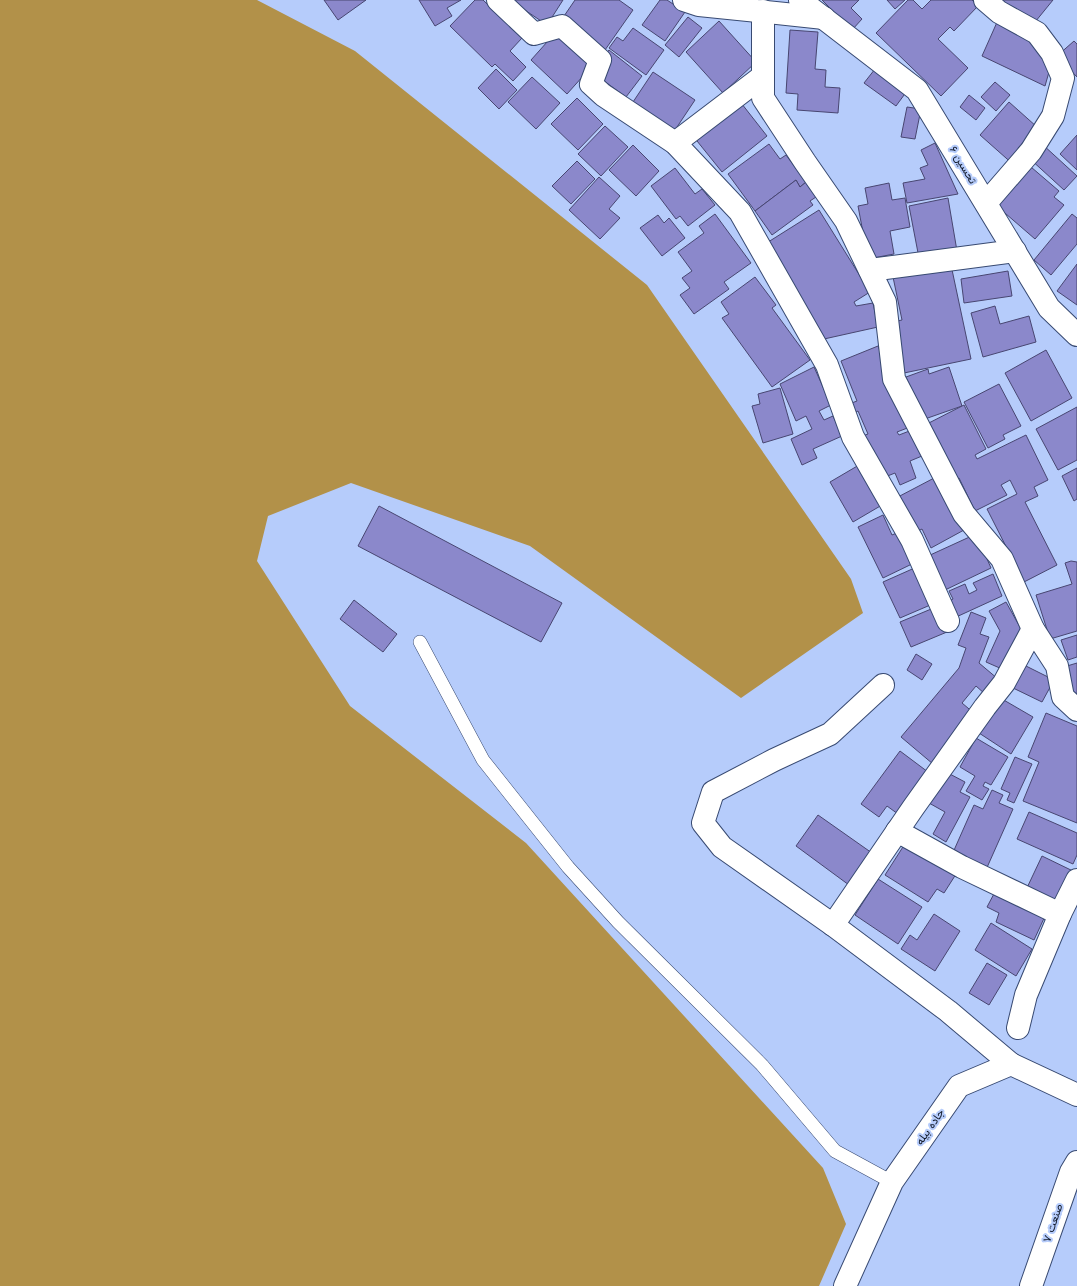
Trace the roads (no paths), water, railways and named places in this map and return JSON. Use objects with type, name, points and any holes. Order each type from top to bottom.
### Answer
[{"type":"street","points":[[498,0],[534,34],[562,26],[600,60],[591,84],[603,96],[675,143],[740,212],[827,365],[853,438],[912,540],[948,621]]},
{"type":"street","points":[[684,0],[699,5],[824,18]]},
{"type":"street","name":"تحسین ۶","points":[[800,0],[917,90],[1049,308],[1077,335]]},
{"type":"street","points":[[985,0],[999,12],[1038,33],[1052,52],[1063,78],[1053,116],[1031,151],[986,203]]},
{"type":"street","points":[[763,11],[763,98],[804,162],[846,221],[885,302],[894,379],[964,514],[1002,559],[1034,629],[1057,666],[1063,697],[1077,710]]},
{"type":"street","points":[[675,143],[763,76]]},
{"type":"street","points":[[870,270],[1015,251]]},
{"type":"street","points":[[833,925],[897,831],[985,707],[1004,683],[1034,629]]},
{"type":"street","points":[[883,685],[830,734],[774,760],[713,792],[703,823],[722,847],[833,925],[948,1011],[1011,1064],[1077,1095]]},
{"type":"street","points":[[897,831],[962,867],[1060,914]]},
{"type":"street","points":[[1018,1028],[1026,994],[1060,914],[1077,880]]},
{"type":"street","name":"جاده بیله","points":[[845,1286],[892,1182],[959,1086],[1011,1064]]},
{"type":"street","name":"صنعت ۷","points":[[1031,1286],[1070,1172],[1077,1162]]},
{"type":"lane","points":[[420,642],[483,760],[568,867],[618,922],[762,1065],[835,1151],[892,1182]]}]
